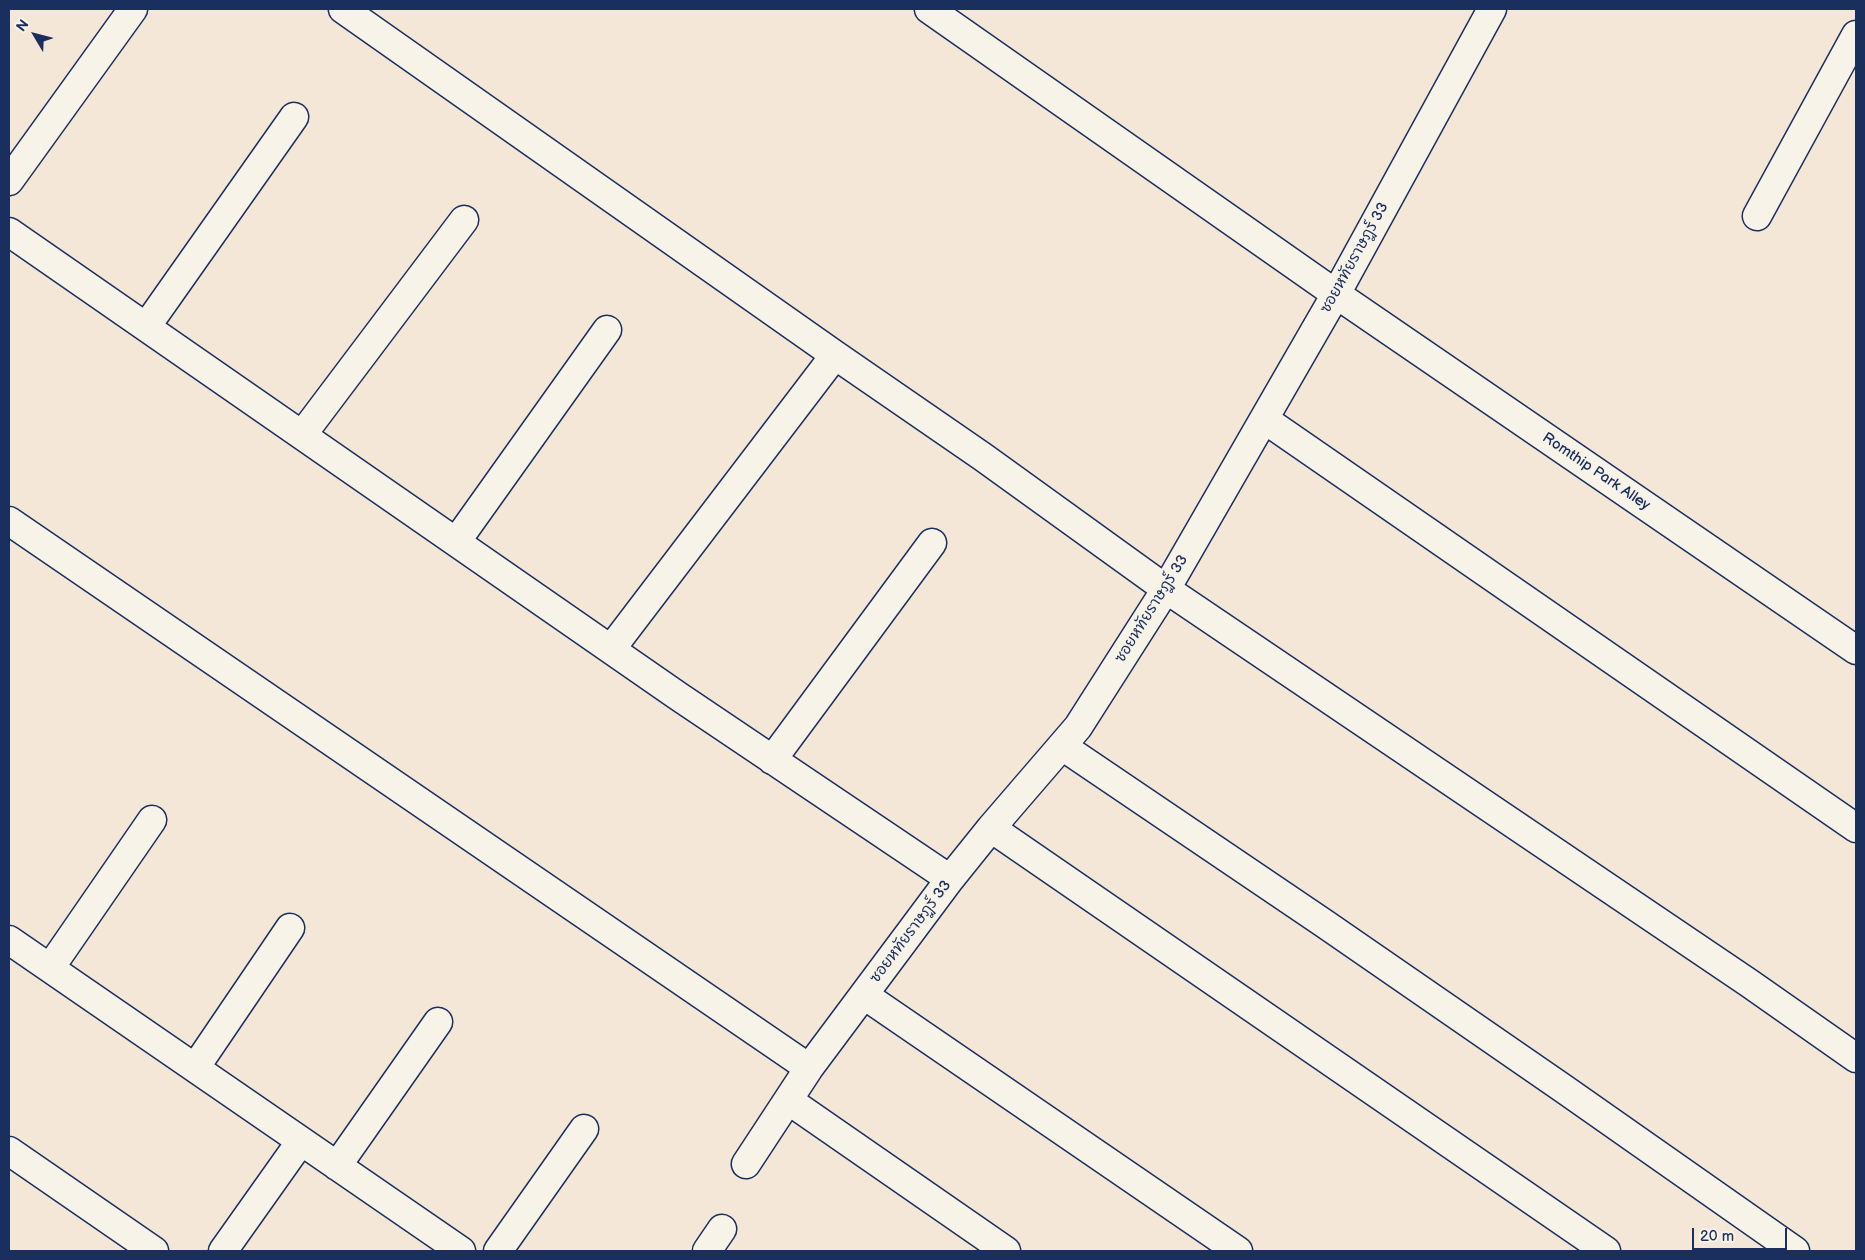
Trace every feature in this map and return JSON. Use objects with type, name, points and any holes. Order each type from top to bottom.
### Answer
[{"type":"street","points":[[9,181],[133,9]]},
{"type":"street","points":[[343,9],[835,355],[975,451],[1166,589],[1741,977],[1856,1058]]},
{"type":"street","name":"Romthip Park Alley","points":[[929,9],[1336,294],[1856,650]]},
{"type":"street","name":"ซอยหทัยราษฎร์ 33","points":[[746,1164],[809,1068],[950,879],[1078,727],[1166,589],[1336,294],[1492,9]]},
{"type":"street","points":[[1757,216],[1856,35]]},
{"type":"street","points":[[146,327],[294,117]]},
{"type":"street","points":[[302,435],[464,220]]},
{"type":"street","points":[[9,232],[772,760],[950,879]]},
{"type":"street","points":[[456,542],[607,330]]},
{"type":"street","points":[[611,649],[835,355]]},
{"type":"street","points":[[1264,419],[1856,828]]},
{"type":"street","points":[[9,521],[809,1068]]},
{"type":"street","points":[[772,760],[932,542]]},
{"type":"street","points":[[1062,746],[1493,1039],[1795,1251]]},
{"type":"street","points":[[50,968],[152,820]]},
{"type":"street","points":[[991,828],[1606,1251]]},
{"type":"street","points":[[195,1068],[290,928]]},
{"type":"street","points":[[9,940],[461,1251]]},
{"type":"street","points":[[864,995],[1238,1251]]},
{"type":"street","points":[[337,1166],[438,1022]]},
{"type":"street","points":[[788,1100],[1006,1251]]},
{"type":"street","points":[[498,1251],[584,1129]]},
{"type":"street","points":[[223,1251],[301,1141]]},
{"type":"street","points":[[9,1151],[154,1251]]},
{"type":"street","points":[[707,1251],[722,1229]]}]
